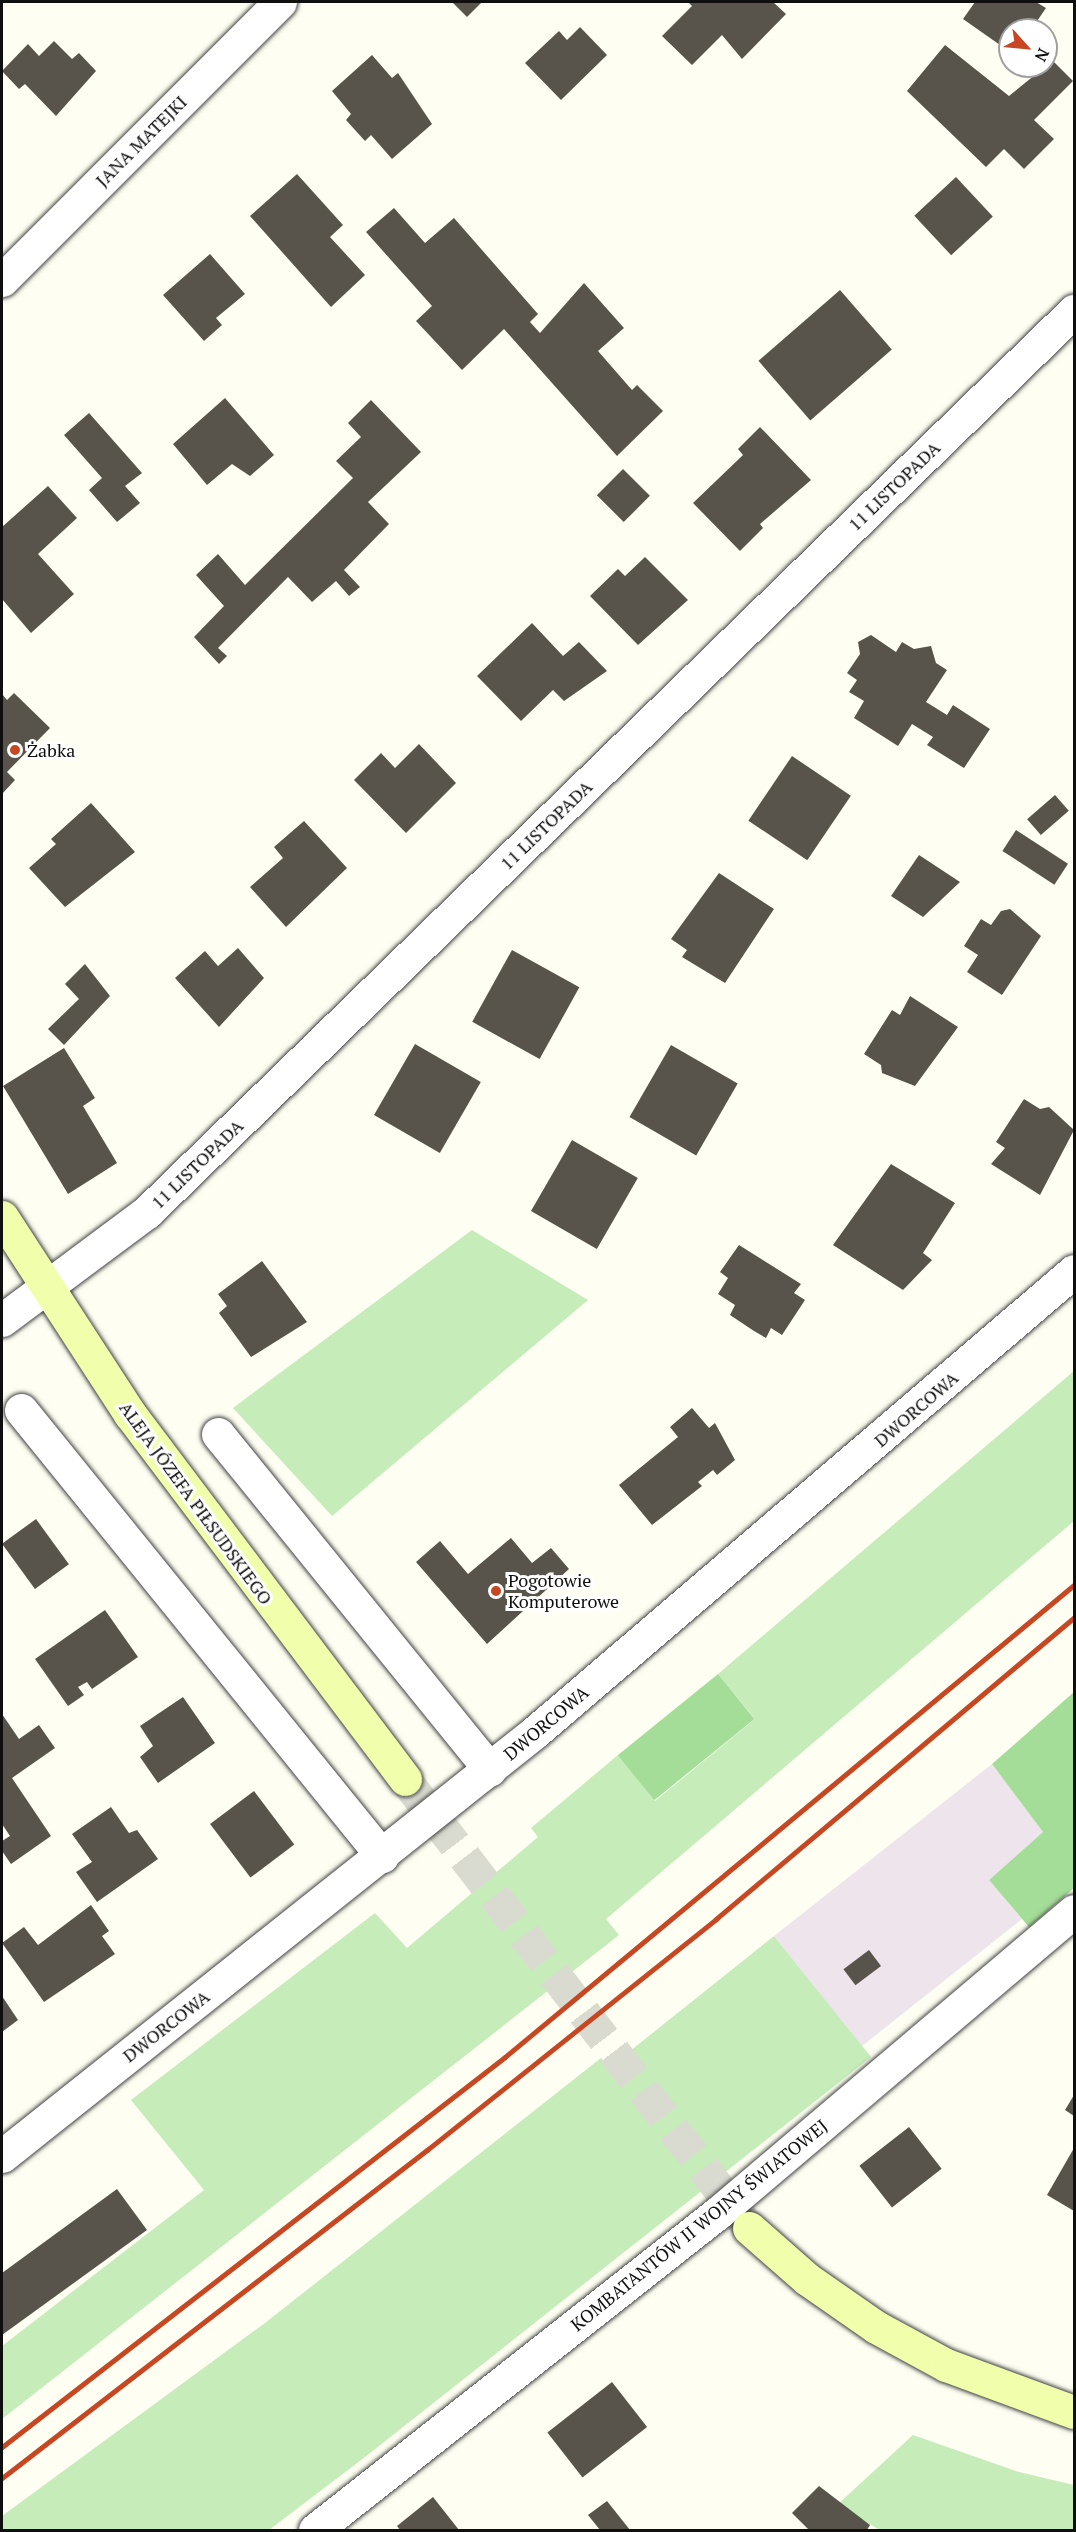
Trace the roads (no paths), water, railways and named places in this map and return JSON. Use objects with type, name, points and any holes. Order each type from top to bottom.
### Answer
[{"type":"main road","name":"ALEJA JÓZEFA PIŁSUDSKIEGO","points":[[2,1217],[45,1291],[233,1555],[405,1779]]},
{"type":"main road","points":[[749,2228],[807,2279],[876,2327],[946,2365],[1074,2412]]},
{"type":"street","name":"JANA MATEJKI","points":[[2,280],[280,2]]},
{"type":"street","name":"11 LISTOPADA","points":[[2,1320],[45,1291],[147,1212],[1074,311]]},
{"type":"street","name":"DWORCOWA","points":[[2,2156],[490,1770],[1074,1271]]},
{"type":"street","points":[[21,1410],[382,1856]]},
{"type":"street","points":[[218,1434],[490,1770]]},
{"type":"street","name":"KOMBATANTÓW II WOJNY ŚWIATOWEJ","points":[[315,2530],[719,2212],[1074,1911]]},
{"type":"tunnel","points":[[405,1779],[748,2226]]},
{"type":"railway","points":[[2,2447],[505,2057],[1074,1585]]},
{"type":"railway","points":[[2,2478],[427,2150],[716,1919],[1074,1618]]},
{"type":"place","name":"Żabka","points":[[15,750]]},
{"type":"place","name":"Pogotowie Komputerowe","points":[[496,1591]]}]
